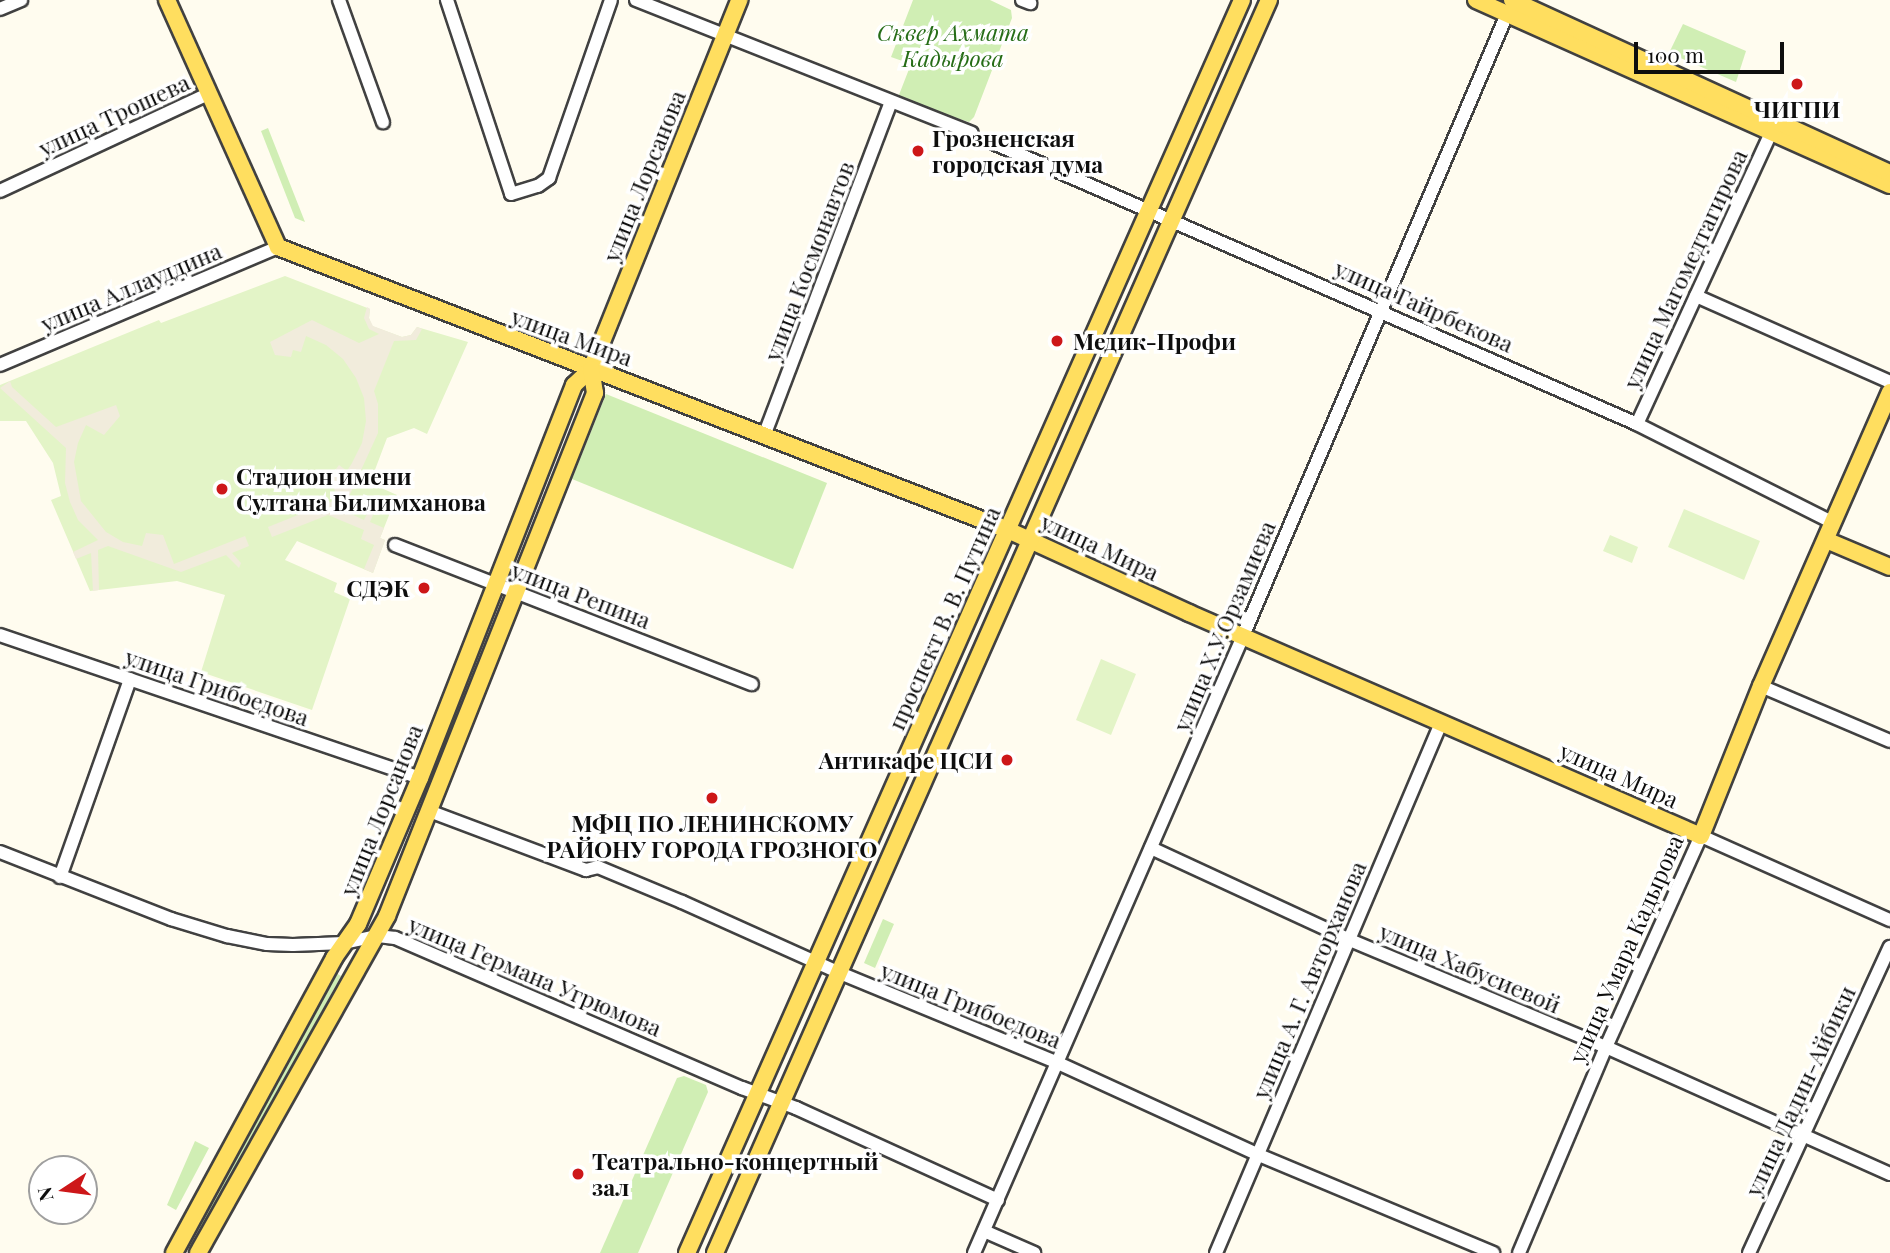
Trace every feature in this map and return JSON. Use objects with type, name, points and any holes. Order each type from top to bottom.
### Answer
[{"type":"main road","points":[[167,0],[278,247]]},
{"type":"main road","name":"улица Лорсанова","points":[[174,1253],[344,943],[358,924],[420,778],[574,385],[591,369],[739,0]]},
{"type":"main road","name":"проспект В. В. Путина","points":[[687,1253],[1241,0]]},
{"type":"main road","points":[[715,1253],[1174,221],[1269,0]]},
{"type":"main road","points":[[1476,0],[1511,5],[1890,173]]},
{"type":"main road","points":[[1511,5],[1771,132],[1890,186]]},
{"type":"main road","name":"улица Мира","points":[[278,247],[1008,530],[1701,836]]},
{"type":"main road","name":"улица Лорсанова","points":[[198,1253],[358,964],[378,936],[594,393],[591,369]]},
{"type":"main road","name":"улица Умара Кадырова","points":[[1701,836],[1761,686],[1890,393]]},
{"type":"main road","points":[[1826,540],[1890,567]]},
{"type":"street","points":[[0,9],[21,0]]},
{"type":"street","points":[[339,0],[383,122]]},
{"type":"street","points":[[447,0],[511,194],[538,186],[549,178],[611,0]]},
{"type":"street","points":[[636,0],[972,133]]},
{"type":"street","name":"улица Х.У.Орзамиева","points":[[974,1253],[1243,636],[1511,5]]},
{"type":"street","name":"улица Трошева","points":[[1,187],[208,94]]},
{"type":"street","name":"улица Космонавтов","points":[[764,436],[891,102]]},
{"type":"street","name":"улица Магомедтагирова","points":[[1637,424],[1771,132]]},
{"type":"street","name":"улица Гайрбекова","points":[[991,142],[1637,424],[1834,523]]},
{"type":"street","name":"улица Аллауддина","points":[[0,365],[278,247]]},
{"type":"street","points":[[1696,296],[1890,382]]},
{"type":"street","name":"улица Репина","points":[[395,545],[752,684]]},
{"type":"street","name":"улица Грибоедова","points":[[0,635],[420,778]]},
{"type":"street","points":[[60,877],[130,679]]},
{"type":"street","points":[[1761,686],[1890,741]]},
{"type":"street","name":"улица А. Г. Авторханова","points":[[1216,1253],[1441,723]]},
{"type":"street","name":"улица Грибоедова","points":[[429,811],[586,870],[598,867],[816,963],[1058,1063],[1259,1155],[1493,1253]]},
{"type":"street","name":"улица Мира","points":[[1701,836],[1890,920]]},
{"type":"street","name":"улица Умара Кадырова","points":[[1519,1253],[1606,1047],[1701,836]]},
{"type":"street","name":"улица Хабусиевой","points":[[1151,848],[1350,940],[1606,1047],[1890,1174]]},
{"type":"street","name":"улица Германа Угрюмова","points":[[0,852],[171,919],[227,936],[267,944],[344,943],[378,936],[395,937],[781,1104],[796,1108],[998,1200]]},
{"type":"street","name":"улица Дадин-Айбики","points":[[1749,1253],[1890,947]]},
{"type":"street","points":[[984,1231],[1034,1253]]},
{"type":"green space","name":"Сквер Ахмата Кадырова","points":[[913,0],[990,0],[1011,10],[1012,18],[974,117],[969,122],[897,100],[911,64],[891,57]]},
{"type":"green space","points":[[1683,24],[1746,51],[1736,82],[1669,53]]},
{"type":"green space","points":[[268,128],[305,222],[295,218],[261,131]]},
{"type":"green space","name":"Стадион имени Султана Билимханова","points":[[285,276],[370,309],[372,326],[402,337],[411,335],[417,327],[468,342],[427,434],[414,428],[387,438],[370,483],[397,495],[380,538],[385,540],[373,573],[297,541],[285,560],[337,583],[334,592],[350,599],[312,710],[201,672],[225,595],[177,581],[90,591],[51,500],[61,496],[53,463],[26,421],[0,421],[0,385],[159,320],[161,323]]},
{"type":"green space","points":[[606,394],[827,483],[793,569],[572,479]]},
{"type":"green space","points":[[1684,509],[1760,541],[1744,580],[1668,547]]},
{"type":"green space","points":[[1610,535],[1638,547],[1632,563],[1603,551]]},
{"type":"green space","points":[[1101,659],[1136,674],[1111,735],[1076,720]]},
{"type":"green space","points":[[883,919],[894,924],[875,968],[864,963]]},
{"type":"green space","points":[[336,973],[341,976],[203,1229],[198,1226]]},
{"type":"green space","points":[[684,1076],[706,1085],[708,1092],[638,1253],[600,1253],[677,1078]]},
{"type":"green space","points":[[195,1141],[209,1148],[176,1210],[167,1205]]},
{"type":"shaded area","points":[[367,307],[370,309],[369,318],[373,326],[402,337],[411,335],[417,327],[422,329],[416,340],[394,341],[374,391],[378,404],[378,433],[346,503],[351,514],[364,520],[368,512],[373,515],[370,522],[384,528],[380,538],[385,540],[373,573],[364,569],[374,545],[361,539],[364,530],[328,515],[272,537],[268,527],[338,499],[330,478],[339,474],[336,469],[339,465],[347,471],[362,443],[366,421],[364,398],[356,378],[343,359],[326,345],[306,336],[301,352],[293,350],[291,357],[275,355],[270,342],[312,320],[359,343],[379,334],[369,329],[364,318]]},
{"type":"shaded area","points":[[10,381],[12,387],[56,427],[116,405],[120,416],[104,435],[86,425],[74,462],[81,501],[106,532],[123,542],[142,546],[146,533],[163,535],[174,564],[245,536],[249,546],[232,553],[241,563],[239,568],[226,555],[181,572],[108,546],[98,550],[99,590],[93,591],[91,553],[76,559],[73,552],[98,540],[78,520],[70,502],[65,483],[66,448],[0,388]]},
{"type":"place","name":"ЧИГПИ","points":[[1797,84]]},
{"type":"place","name":"Грозненская городская дума","points":[[918,151]]},
{"type":"place","name":"Медик-Профи","points":[[1057,341]]},
{"type":"place","name":"Стадион имени Султана Билимханова","points":[[222,489]]},
{"type":"place","name":"СДЭК","points":[[424,588]]},
{"type":"place","name":"Антикафе ЦСИ","points":[[1007,760]]},
{"type":"place","name":"МФЦ ПО ЛЕНИНСКОМУ РАЙОНУ ГОРОДА ГРОЗНОГО","points":[[712,798]]},
{"type":"place","name":"Театрально-концертный зал","points":[[578,1174]]}]
